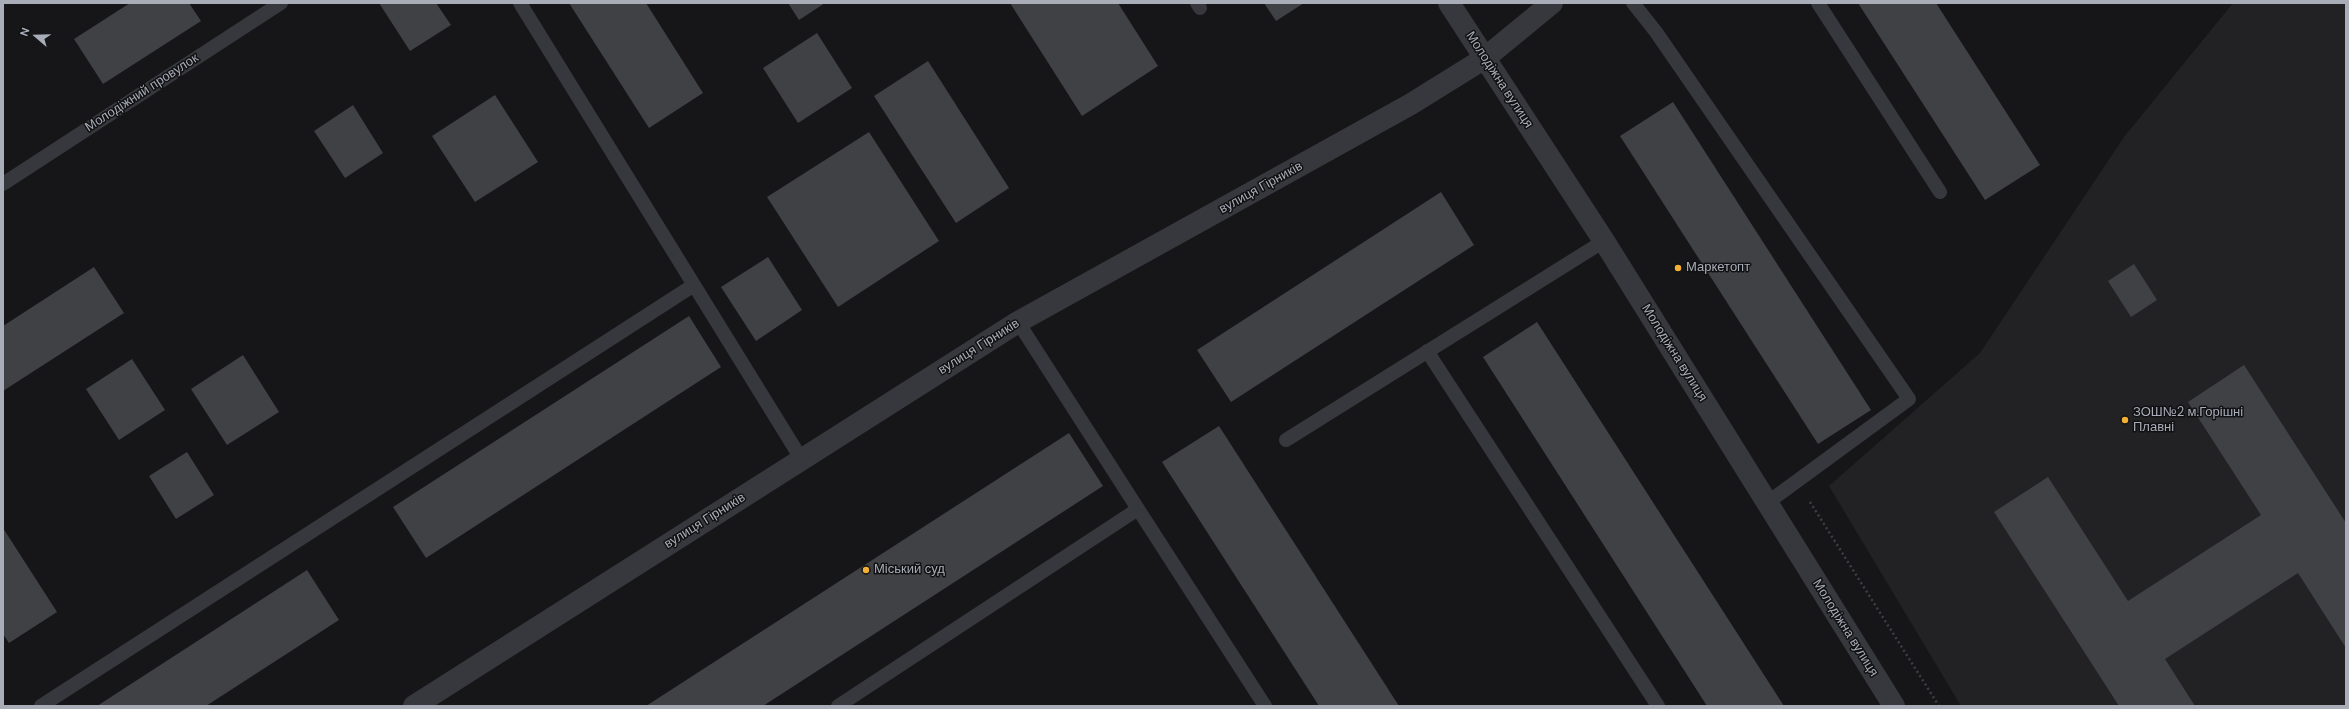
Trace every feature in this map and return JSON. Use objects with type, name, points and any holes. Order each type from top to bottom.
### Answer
[{"type":"street","name":"Молодіжна вулиця","points":[[1449,3],[1604,241],[1894,706]]},
{"type":"street","name":"вулиця Гірників","points":[[415,706],[1018,322],[1411,104],[1485,58],[1552,3]]},
{"type":"lane","name":"Молодіжний провулок","points":[[3,184],[282,3]]},
{"type":"lane","points":[[520,3],[802,460]]},
{"type":"lane","points":[[1633,3],[1656,32],[1909,399],[1767,503]]},
{"type":"lane","points":[[1818,3],[1940,192]]},
{"type":"lane","points":[[1286,440],[1604,241]]},
{"type":"lane","points":[[41,706],[694,285]]},
{"type":"lane","points":[[1018,322],[1265,706]]},
{"type":"lane","points":[[1427,351],[1658,706]]},
{"type":"lane","points":[[838,706],[1138,509]]},
{"type":"path","points":[[1797,481],[1939,706]]},
{"type":"shaded area","name":"ЗОШ№2 м.Горішні Плавні","points":[[2233,3],[2346,3],[2346,706],[1961,706],[1829,486],[1980,353],[2124,137]]},
{"type":"building","points":[[130,3],[189,3],[201,21],[103,84],[74,39]]},
{"type":"building","points":[[379,3],[436,3],[451,25],[410,51]]},
{"type":"building","points":[[569,3],[646,3],[703,93],[649,128]]},
{"type":"building","points":[[788,3],[825,3],[799,20]]},
{"type":"building","points":[[1010,3],[1118,3],[1158,66],[1082,116]]},
{"type":"building","points":[[1264,3],[1304,3],[1276,21]]},
{"type":"building","points":[[1858,3],[1936,3],[2040,165],[1985,200]]},
{"type":"building","points":[[817,33],[852,88],[798,123],[763,68]]},
{"type":"building","points":[[928,61],[1009,188],[956,223],[874,96]]},
{"type":"building","points":[[495,95],[538,162],[475,202],[432,136]]},
{"type":"building","points":[[1673,102],[1871,410],[1818,444],[1620,136]]},
{"type":"building","points":[[353,105],[383,153],[345,178],[314,131]]},
{"type":"building","points":[[869,132],[939,241],[838,307],[767,197]]},
{"type":"building","points":[[1441,192],[1474,245],[1231,402],[1197,350]]},
{"type":"building","points":[[768,257],[802,310],[756,341],[721,287]]},
{"type":"building","points":[[2134,264],[2157,300],[2131,317],[2108,281]]},
{"type":"building","points":[[94,267],[124,313],[3,391],[3,326]]},
{"type":"building","points":[[689,316],[721,367],[426,558],[393,507]]},
{"type":"building","points":[[1537,322],[1784,706],[1707,706],[1483,357]]},
{"type":"building","points":[[243,355],[279,412],[227,445],[191,389]]},
{"type":"building","points":[[132,359],[165,410],[119,440],[86,389]]},
{"type":"building","points":[[2244,365],[2346,523],[2346,648],[2298,573],[2165,659],[2195,706],[2119,706],[1994,512],[2048,477],[2128,601],[2261,515],[2188,402]]},
{"type":"building","points":[[1219,426],[1399,706],[1319,706],[1162,462]]},
{"type":"building","points":[[1069,433],[1103,486],[763,706],[646,706]]},
{"type":"building","points":[[187,452],[214,495],[176,519],[149,476]]},
{"type":"building","points":[[3,528],[57,612],[9,643],[3,634]]},
{"type":"building","points":[[307,570],[339,620],[206,706],[97,706]]},
{"type":"place","name":"Маркетопт","points":[[1678,268]]},
{"type":"place","name":"ЗОШ№2 м.Горішні Плавні","points":[[2125,420]]},
{"type":"place","name":"Міський суд","points":[[866,570]]}]
